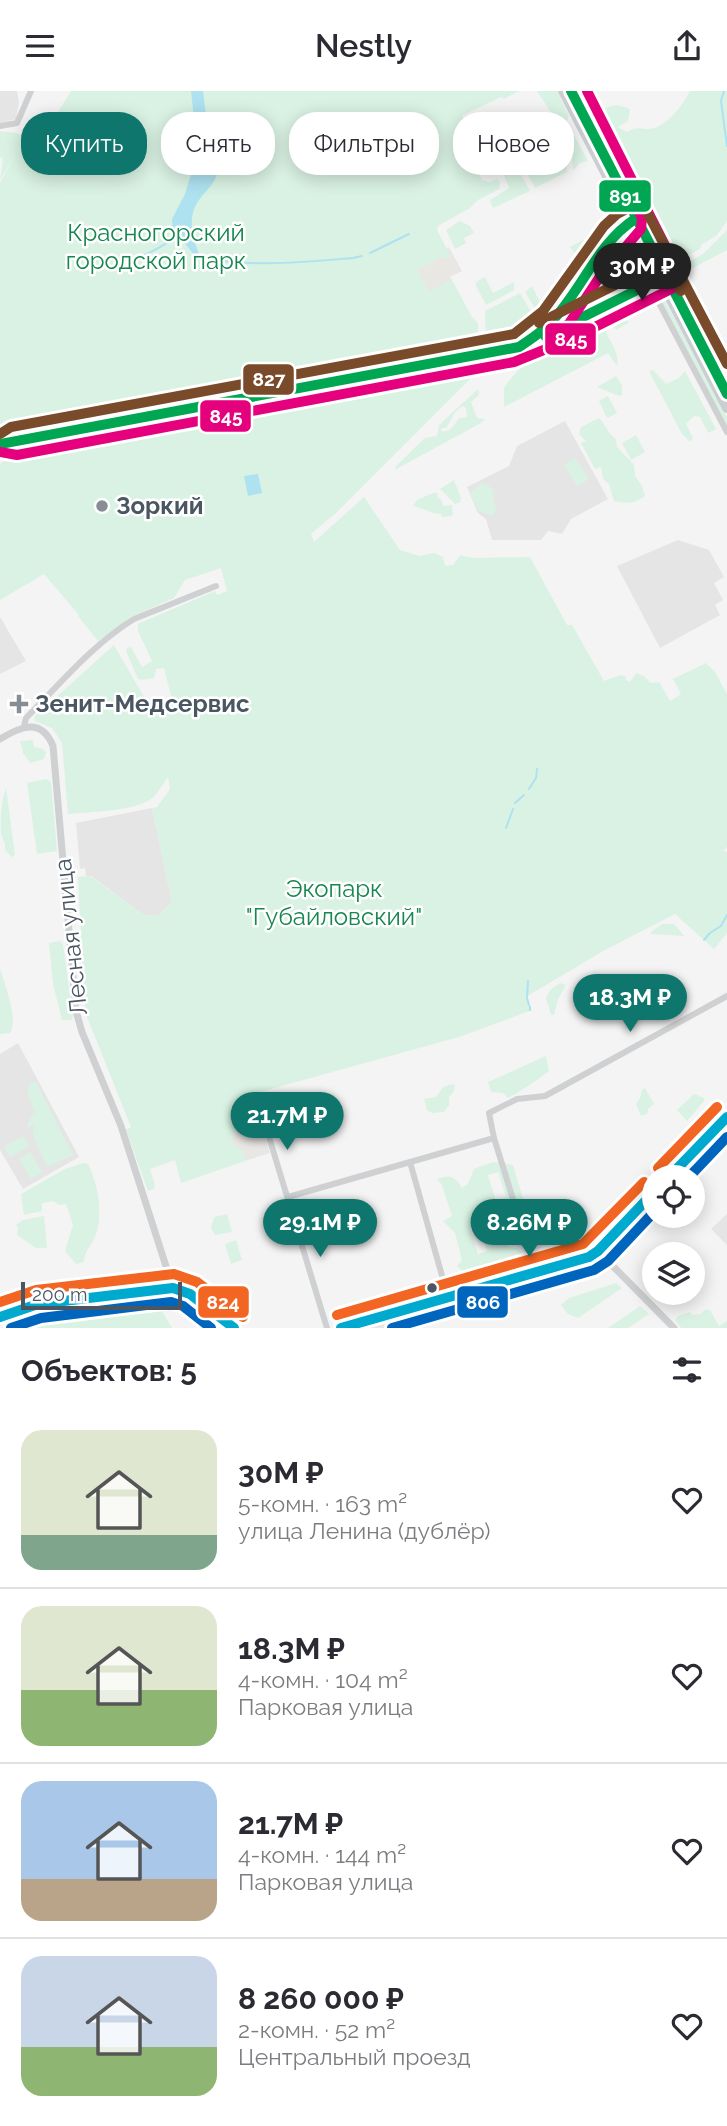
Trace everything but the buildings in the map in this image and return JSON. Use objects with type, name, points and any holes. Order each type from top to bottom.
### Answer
[{"type":"main road","points":[[563,91],[632,220]]},
{"type":"main road","points":[[571,91],[657,280],[727,408]]},
{"type":"main road","points":[[657,280],[727,394]]},
{"type":"main road","points":[[681,1165],[727,1117]]},
{"type":"main road","points":[[341,1328],[582,1260],[598,1251],[642,1205]]},
{"type":"main road","points":[[0,1317],[38,1304],[173,1288],[190,1294],[234,1328]]},
{"type":"street","points":[[0,126],[17,123],[31,91]]},
{"type":"street","points":[[519,347],[539,334],[557,316],[588,269],[632,220]]},
{"type":"street","points":[[0,444],[519,347],[657,280],[727,432]]},
{"type":"street","points":[[557,316],[557,323],[565,327]]},
{"type":"street","points":[[0,739],[24,727],[26,718],[85,659],[123,626],[216,586]]},
{"type":"street","name":"Лесная улица","points":[[24,727],[43,731],[52,746],[76,1011],[121,1126],[173,1288]]},
{"type":"street","points":[[536,1273],[494,1138],[489,1113],[517,1099],[545,1096],[727,996]]},
{"type":"street","points":[[262,1114],[327,1328]]},
{"type":"street","points":[[288,1197],[494,1138]]},
{"type":"street","points":[[410,1162],[448,1297]]},
{"type":"street","points":[[598,1251],[674,1328]]},
{"type":"shaded area","points":[[0,91],[17,91],[19,103],[16,119],[0,123]]},
{"type":"shaded area","points":[[449,247],[462,271],[450,277],[452,280],[429,292],[417,270],[439,257],[437,253]]},
{"type":"shaded area","points":[[565,421],[608,499],[571,519],[562,534],[548,531],[541,540],[492,540],[486,519],[478,513],[467,487],[509,466],[517,446]]},
{"type":"shaded area","points":[[678,540],[709,550],[724,577],[714,583],[723,600],[715,605],[720,615],[660,648],[617,566]]},
{"type":"shaded area","points":[[0,617],[26,661],[0,674]]},
{"type":"shaded area","points":[[152,808],[172,902],[159,915],[144,915],[91,876],[86,876],[85,868],[80,869],[76,823]]},
{"type":"shaded area","points":[[18,1043],[79,1157],[23,1189],[0,1150],[0,1054]]},
{"type":"shaded area","points":[[261,1123],[270,1153],[245,1161],[242,1150],[235,1147],[231,1139],[236,1131]]},
{"type":"shaded area","points":[[727,1214],[727,1245],[711,1229]]},
{"type":"shaded area","points":[[414,1317],[418,1328],[361,1328],[376,1324]]},
{"type":"green space","name":"Красногорский городской парк","points":[[71,91],[519,91],[469,112],[453,112],[453,175],[480,175],[482,180],[489,182],[497,179],[500,182],[499,189],[438,226],[437,230],[450,255],[449,259],[440,257],[417,270],[429,291],[452,280],[478,323],[478,340],[475,345],[11,434],[0,428],[0,183],[16,153],[0,180],[3,159],[0,157],[0,131],[21,135],[21,175],[147,175],[147,112],[58,112]]},
{"type":"green space","points":[[537,91],[557,91],[567,112],[551,112]]},
{"type":"green space","points":[[690,91],[727,91],[727,221],[716,236],[701,245],[700,249],[677,257],[669,255],[660,239],[649,233],[640,216],[641,211],[651,206],[651,194],[639,201],[634,193],[625,189],[592,118],[594,113],[619,105],[630,109],[628,121],[618,127],[627,132],[636,128],[655,128],[673,115]]},
{"type":"green space","points":[[574,135],[588,161],[580,163],[574,169]]},
{"type":"green space","points":[[504,175],[521,175],[530,191],[493,208],[490,200],[509,188]]},
{"type":"green space","points":[[528,175],[561,175],[535,188]]},
{"type":"green space","points":[[460,221],[470,226],[474,233],[464,238],[466,243],[455,249],[446,230]]},
{"type":"green space","points":[[611,226],[613,229],[581,263],[570,247]]},
{"type":"green space","points":[[727,230],[727,250],[678,276],[675,270],[703,254]]},
{"type":"green space","points":[[621,236],[631,240],[651,274],[650,278],[561,323],[560,318],[588,275]]},
{"type":"green space","points":[[485,277],[493,293],[514,282],[514,290],[486,305],[476,286],[476,282]]},
{"type":"green space","points":[[532,286],[548,318],[543,322],[525,292]]},
{"type":"green space","points":[[520,293],[538,324],[534,330],[523,338],[486,344],[485,311]]},
{"type":"green space","points":[[661,293],[727,417],[727,427],[661,301],[664,299]]},
{"type":"green space","points":[[624,312],[628,323],[616,330],[610,318]]},
{"type":"green space","points":[[604,324],[615,349],[617,366],[608,353],[504,407],[504,388],[526,363],[572,331]]},
{"type":"green space","name":"Экопарк \"Губайловский\"","points":[[481,359],[485,364],[336,513],[311,534],[314,542],[364,497],[400,550],[420,556],[434,553],[443,557],[445,566],[453,565],[460,555],[474,558],[530,557],[567,625],[572,625],[604,681],[621,675],[630,682],[636,673],[651,683],[659,682],[670,701],[681,694],[673,679],[706,663],[715,672],[727,694],[727,847],[723,851],[727,852],[727,933],[714,949],[675,914],[605,950],[529,995],[527,998],[532,1010],[459,1037],[260,1092],[262,1111],[257,1125],[236,1131],[231,1138],[235,1147],[242,1149],[245,1161],[181,1183],[175,1160],[150,1169],[155,1185],[154,1189],[148,1191],[126,1130],[131,1127],[85,1012],[78,877],[90,876],[144,915],[159,915],[172,902],[152,808],[157,807],[170,789],[168,777],[154,797],[143,803],[112,810],[68,814],[62,743],[52,728],[35,721],[34,717],[114,645],[151,709],[173,704],[164,668],[156,669],[154,678],[138,679],[127,648],[131,647],[142,667],[152,661],[138,631],[138,624],[215,591],[217,595],[227,591],[221,568],[185,580],[174,598],[131,617],[98,641],[44,574],[0,600],[0,464],[13,452],[186,422],[187,415],[195,413]]},
{"type":"green space","points":[[653,370],[666,384],[679,378],[685,371],[716,429],[708,433],[700,417],[694,416],[686,424],[693,438],[690,442],[682,434],[649,371]]},
{"type":"green space","points":[[616,376],[622,386],[622,395],[597,387]]},
{"type":"green space","points":[[478,389],[479,395],[471,402],[477,418],[485,419],[481,423],[396,469],[425,438],[437,436],[439,425]],"holes":[[[463,406],[466,408],[467,417],[459,418],[450,429],[441,431],[446,428],[456,411]]]},
{"type":"green space","points":[[608,396],[617,413],[607,418],[599,401]]},
{"type":"green space","points":[[599,418],[616,439],[617,447],[634,465],[635,476],[645,496],[637,501],[614,501],[609,484],[603,479],[601,467],[595,469],[581,443],[586,441],[579,434],[581,427]]},
{"type":"green space","points":[[636,435],[645,452],[631,460],[622,443]]},
{"type":"green space","points":[[575,458],[589,479],[577,486],[564,465]]},
{"type":"green space","points":[[454,480],[461,498],[460,502],[455,504],[440,489]]},
{"type":"green space","points":[[482,483],[495,490],[493,496],[496,511],[492,516],[479,511],[470,493]]},
{"type":"green space","points":[[438,493],[443,506],[452,505],[453,516],[442,517],[441,514],[413,506],[417,500]]},
{"type":"green space","points":[[33,740],[34,747],[46,752],[44,759],[30,763],[23,753],[20,741]]},
{"type":"green space","points":[[46,779],[51,782],[57,851],[37,854],[27,783]]},
{"type":"green space","points":[[6,788],[15,855],[12,857],[5,850],[1,834],[1,811]]},
{"type":"green space","points":[[662,924],[674,924],[684,936],[651,934]]},
{"type":"green space","points":[[60,941],[63,944],[72,1020],[62,1020],[53,984],[49,943]]},
{"type":"green space","points":[[0,968],[13,1019],[10,1033],[0,1034]]},
{"type":"green space","points":[[560,983],[566,985],[558,999],[554,1015],[551,1015],[546,998],[551,989]]},
{"type":"green space","points":[[546,1056],[549,1071],[529,1085],[508,1098],[503,1093],[491,1092],[488,1082]]},
{"type":"green space","points":[[36,1082],[73,1155],[47,1167],[33,1135],[34,1123],[29,1128],[27,1125],[32,1114],[35,1115],[27,1090],[31,1083]]},
{"type":"green space","points":[[455,1085],[454,1091],[444,1112],[432,1113],[427,1110],[424,1099],[436,1097],[443,1087]]},
{"type":"green space","points":[[645,1088],[654,1104],[647,1114],[641,1116],[636,1104]]},
{"type":"green space","points":[[694,1094],[704,1098],[704,1101],[687,1121],[677,1110]]},
{"type":"green space","points":[[23,1136],[29,1146],[10,1157],[4,1147]]},
{"type":"green space","points":[[30,1152],[42,1172],[31,1179],[19,1159]]},
{"type":"green space","points":[[493,1162],[513,1165],[525,1205],[538,1224],[547,1216],[553,1236],[529,1243],[520,1212],[499,1218],[508,1247],[518,1248],[523,1255],[463,1271],[457,1266],[462,1260],[455,1233],[443,1221],[452,1216],[442,1185],[437,1179],[452,1177],[462,1188],[468,1184],[474,1169]],"holes":[[[498,1172],[506,1197],[496,1201],[488,1175]],[[480,1226],[487,1251],[478,1254],[470,1229]]]},
{"type":"green space","points":[[88,1164],[95,1181],[99,1219],[95,1237],[86,1252],[84,1262],[76,1264],[65,1251],[73,1225],[66,1204],[59,1205],[53,1201],[42,1203],[42,1211],[24,1215],[21,1194],[65,1169]]},
{"type":"green space","points":[[227,1214],[232,1232],[215,1235],[211,1228],[214,1217]]},
{"type":"green space","points":[[44,1216],[47,1248],[36,1248],[17,1235],[16,1225],[23,1220]]},
{"type":"green space","points":[[236,1240],[242,1260],[231,1264],[225,1244]]},
{"type":"green space","points":[[616,1283],[622,1288],[578,1318],[568,1314],[561,1305],[569,1298]]},
{"type":"green space","points":[[53,1288],[57,1289],[57,1294],[0,1307],[0,1296],[52,1291]]},
{"type":"green space","points":[[146,1301],[160,1308],[172,1328],[17,1328],[36,1313],[110,1303],[120,1306]]},
{"type":"green space","points":[[640,1306],[649,1314],[628,1328],[608,1328]]},
{"type":"green space","points":[[706,1309],[710,1310],[719,1326],[727,1321],[727,1328],[681,1328],[675,1320],[678,1316],[690,1312],[692,1315],[700,1314]]},
{"type":"water","points":[[191,91],[203,91],[206,112],[193,112]]},
{"type":"water","points":[[191,175],[216,175],[193,213],[193,234],[199,254],[196,257],[183,241],[173,239],[172,219],[185,194]]},
{"type":"water","points":[[258,474],[262,493],[248,496],[244,476]]},
{"type":"waterway","points":[[724,91],[721,101],[727,146]]},
{"type":"waterway","points":[[370,253],[409,234]]},
{"type":"waterway","points":[[122,268],[172,239]]},
{"type":"waterway","points":[[199,257],[276,263],[362,256]]},
{"type":"waterway","points":[[529,789],[536,778],[537,769]]},
{"type":"waterway","points":[[515,803],[524,795]]},
{"type":"waterway","points":[[506,828],[513,809]]},
{"type":"waterway","points":[[704,940],[721,926],[727,915]]},
{"type":"waterway","points":[[528,981],[529,1005]]},
{"type":"transit line","name":"891","points":[[571,91],[727,394]]},
{"type":"transit line","name":"845","points":[[0,452],[17,455],[514,362],[571,339],[673,288],[678,280],[678,271],[587,91]]},
{"type":"transit line","name":"845","points":[[549,344],[568,325],[599,278],[641,229],[642,218],[631,196]]},
{"type":"transit line","name":"827","points":[[0,434],[11,427],[514,334],[543,311],[604,226],[617,214],[634,205],[647,212],[727,364]]},
{"type":"transit line","name":"891","points":[[0,444],[519,347],[549,324],[610,241],[635,219]]},
{"type":"transit line","name":"827","points":[[539,323],[655,265],[665,267],[681,291]]},
{"type":"transit line","name":"891","points":[[545,336],[665,276]]},
{"type":"transit line","name":"824","points":[[661,1165],[717,1107]]},
{"type":"transit line","points":[[681,1165],[727,1117]]},
{"type":"transit line","name":"806","points":[[700,1165],[727,1137]]},
{"type":"transit line","name":"824","points":[[337,1315],[583,1244],[642,1184]]},
{"type":"transit line","points":[[341,1328],[589,1257],[642,1205]]},
{"type":"transit line","name":"806","points":[[392,1328],[594,1270],[608,1261],[642,1225]]},
{"type":"transit line","name":"824","points":[[0,1302],[36,1290],[174,1274],[197,1282],[243,1317]]},
{"type":"transit line","points":[[0,1317],[38,1304],[173,1288],[190,1294],[234,1328]]},
{"type":"transit line","name":"806","points":[[11,1328],[41,1318],[171,1302],[183,1306],[211,1328]]},
{"type":"place","name":"Зоркий","points":[[102,506]]},
{"type":"place","name":"Зенит-Медсервис","points":[[19,704]]}]
